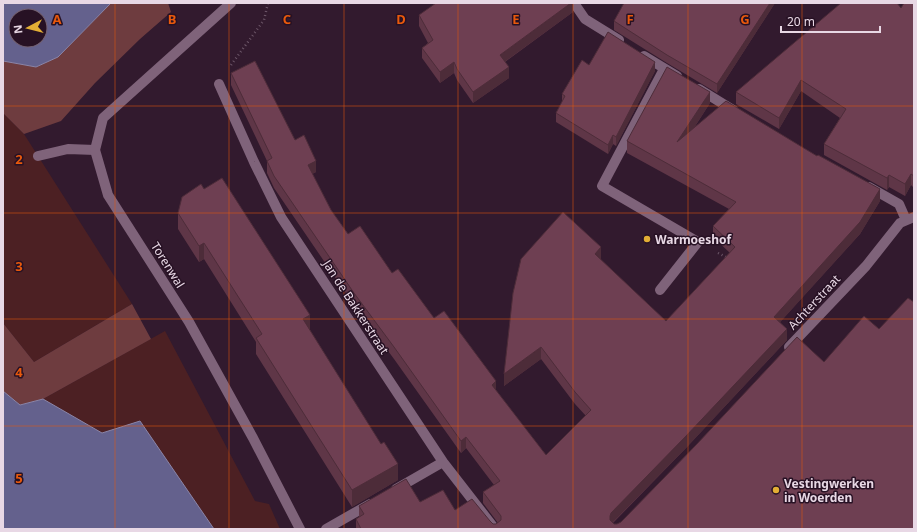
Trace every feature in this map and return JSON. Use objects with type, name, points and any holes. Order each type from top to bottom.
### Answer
[{"type":"street","points":[[38,156],[68,149],[95,150],[103,118],[231,3]]},
{"type":"street","points":[[574,3],[585,19],[625,44]]},
{"type":"street","points":[[638,52],[739,113]]},
{"type":"street","points":[[660,290],[698,242],[602,186],[664,68]]},
{"type":"street","name":"Jan de Bakkerstraat","points":[[219,84],[254,162],[281,217],[443,462],[495,529]]},
{"type":"street","name":"Torenwal","points":[[95,150],[108,195],[188,322],[253,438],[300,529]]},
{"type":"street","points":[[860,182],[899,204],[910,218]]},
{"type":"street","name":"Achterstraat","points":[[782,355],[866,266],[900,223],[910,218]]},
{"type":"street","points":[[326,529],[443,462]]},
{"type":"path","points":[[219,84],[226,71],[264,20],[268,3]]},
{"type":"path","points":[[698,242],[730,259]]},
{"type":"shaded area","points":[[3,3],[111,3],[58,57],[36,67],[3,61]]},
{"type":"shaded area","points":[[111,3],[168,3],[171,12],[140,39],[95,83],[61,121],[24,134],[3,113],[3,61],[36,67],[58,57]]},
{"type":"shaded area","points":[[3,113],[24,134],[132,304],[34,362],[3,323]]},
{"type":"shaded area","points":[[132,304],[151,339],[43,399],[20,405],[3,391],[3,323],[34,362]]},
{"type":"shaded area","points":[[165,331],[255,501],[269,504],[280,529],[214,529],[140,421],[102,433],[43,399]]},
{"type":"shaded area","points":[[3,391],[20,405],[43,399],[102,433],[140,421],[214,529],[3,529]]},
{"type":"building","points":[[436,3],[571,3],[500,55],[509,67],[473,92],[457,69],[454,62],[440,72],[422,48],[433,40],[419,15]]},
{"type":"building","points":[[624,3],[770,3],[717,84],[667,55],[614,21]]},
{"type":"building","points":[[841,3],[897,3],[901,8],[904,3],[914,3],[914,176],[911,174],[905,184],[889,175],[887,178],[824,144],[846,109],[801,80],[779,118],[736,92]]},
{"type":"building","points":[[608,32],[655,62],[616,137],[613,135],[608,145],[556,113],[565,96],[562,94],[582,60],[589,65]]},
{"type":"building","points":[[255,61],[295,140],[304,135],[316,161],[308,165],[331,210],[348,234],[360,226],[392,273],[398,269],[434,318],[444,311],[496,381],[492,385],[546,455],[591,410],[575,392],[541,347],[504,374],[513,293],[521,259],[563,212],[601,247],[595,254],[666,321],[735,247],[713,226],[736,202],[627,141],[667,67],[710,92],[677,142],[726,101],[817,156],[818,155],[880,189],[860,222],[774,317],[787,329],[611,513],[610,520],[614,524],[621,522],[696,445],[797,337],[824,362],[864,316],[879,329],[908,298],[914,302],[914,529],[361,529],[356,519],[364,514],[359,506],[406,479],[420,502],[443,490],[455,510],[472,499],[490,521],[493,524],[496,524],[501,520],[501,516],[483,492],[500,481],[466,437],[461,441],[354,293],[274,176],[267,161],[272,158],[231,73]]},
{"type":"building","points":[[222,178],[310,315],[303,319],[381,444],[384,442],[398,464],[352,490],[256,338],[262,334],[204,243],[199,246],[178,213],[182,197],[201,184],[204,189]]},
{"type":"place","name":"Warmoeshof","points":[[647,239]]},
{"type":"place","name":"Vestingwerken in Woerden","points":[[776,490]]}]
